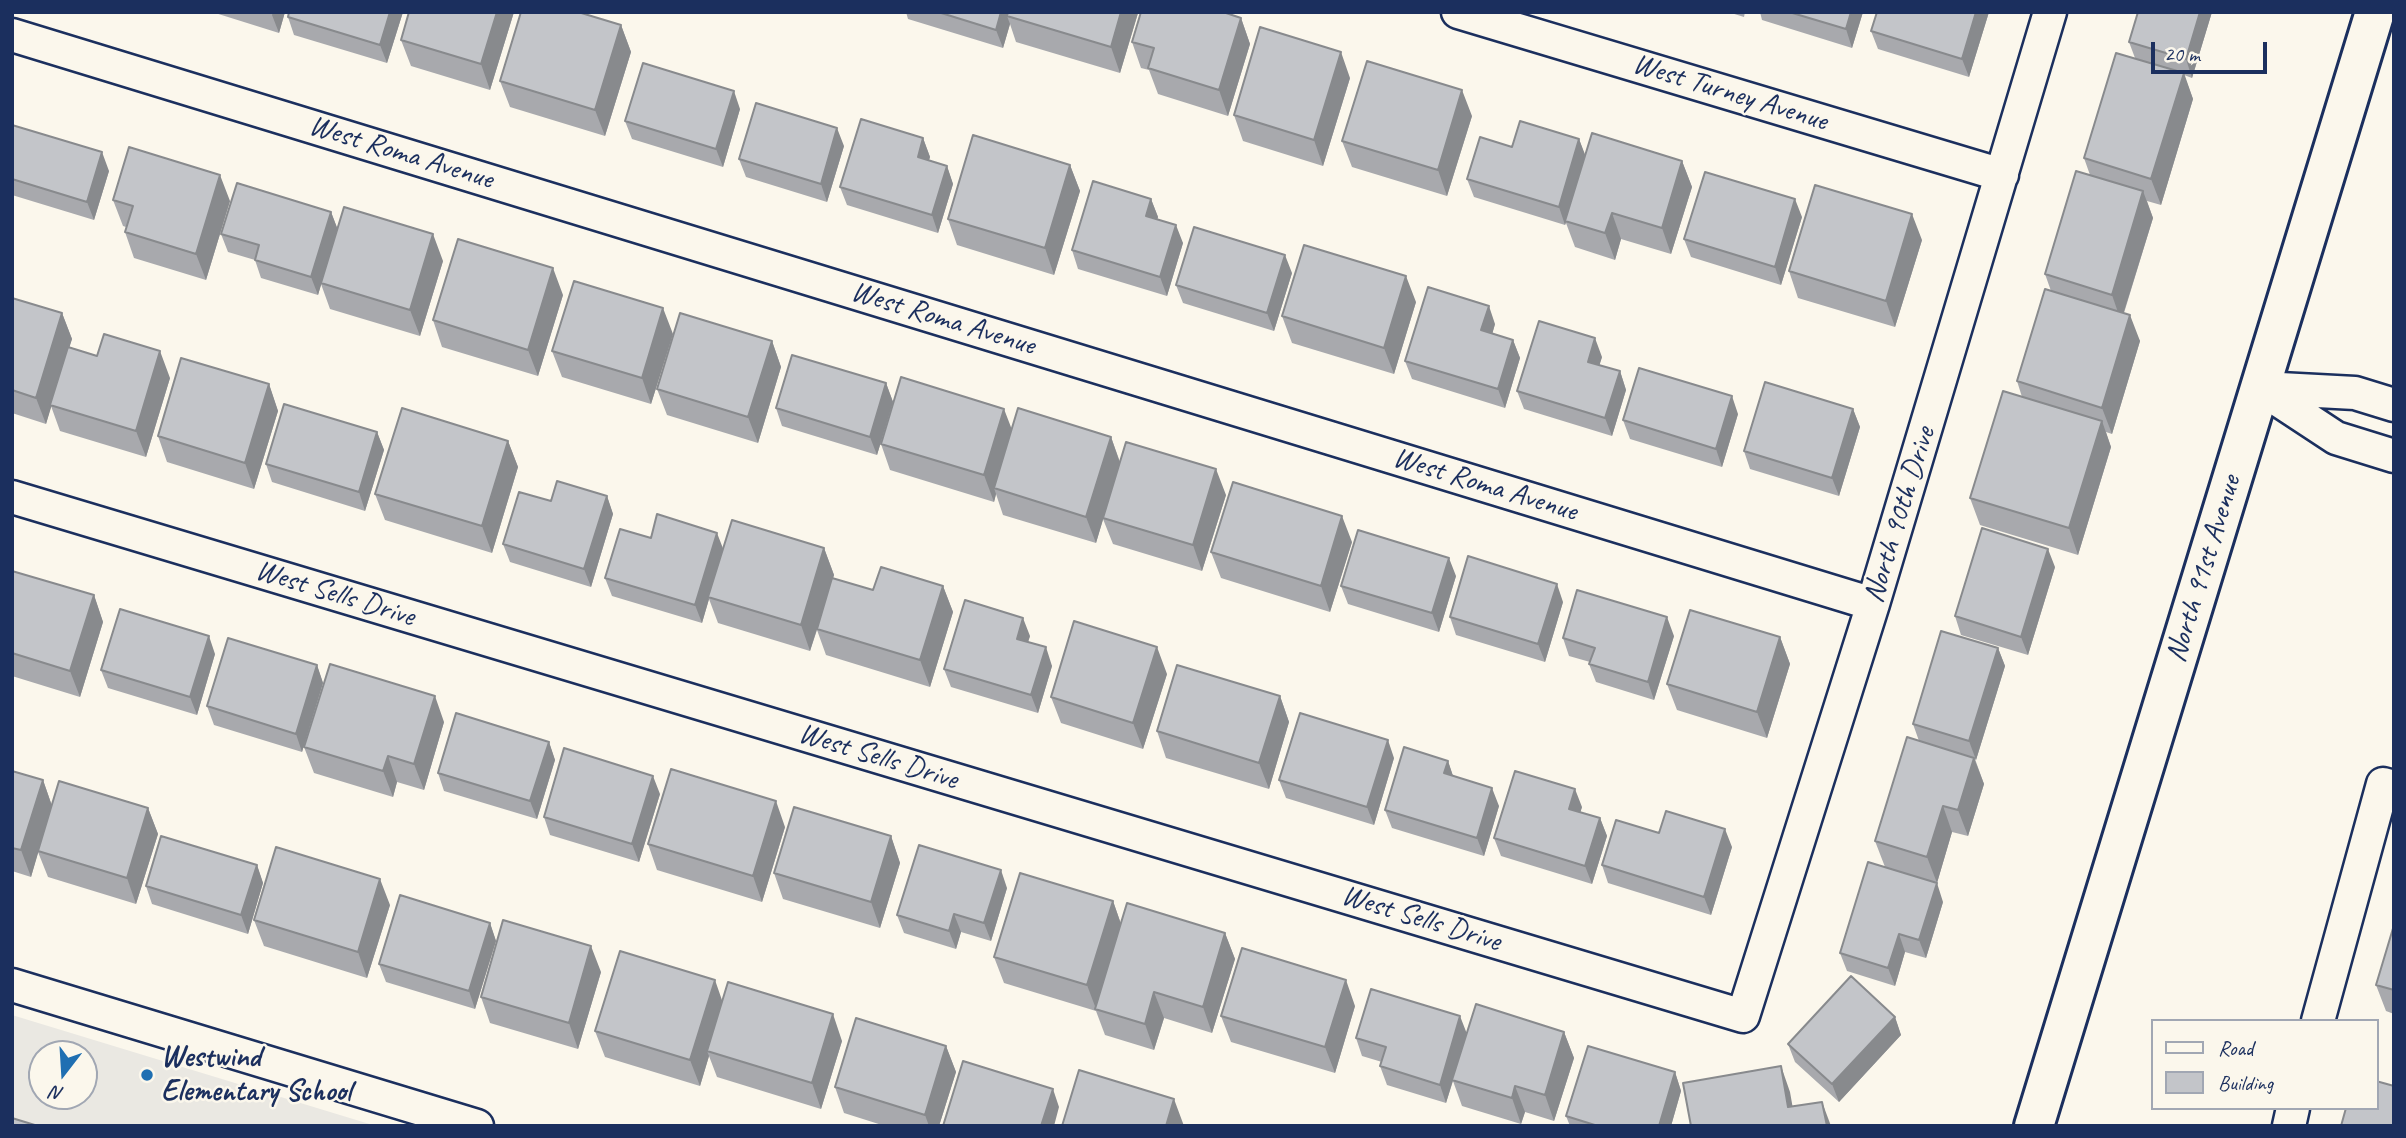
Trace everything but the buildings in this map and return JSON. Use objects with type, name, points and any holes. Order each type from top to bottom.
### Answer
[{"type":"main road","name":"North 91st Avenue","points":[[2034,1126],[2375,12]]},
{"type":"street","name":"West Turney Avenue","points":[[1458,12],[2001,175]]},
{"type":"street","name":"North 90th Drive","points":[[1743,1016],[1873,604],[2050,12]]},
{"type":"street","name":"West Roma Avenue","points":[[12,35],[1873,604]]},
{"type":"street","points":[[2260,388],[2355,393],[2394,405]]},
{"type":"street","points":[[2260,388],[2336,439],[2394,456]]},
{"type":"street","name":"West Sells Drive","points":[[12,497],[1743,1016]]},
{"type":"street","points":[[2319,1019],[2388,786]]},
{"type":"street","points":[[12,985],[477,1126]]},
{"type":"shaded area","name":"Westwind Elementary School","points":[[12,1015],[94,1040],[28,1040],[28,1110],[98,1110],[98,1041],[376,1126],[12,1126]]},
{"type":"place","name":"Westwind Elementary School","points":[[147,1075]]}]
